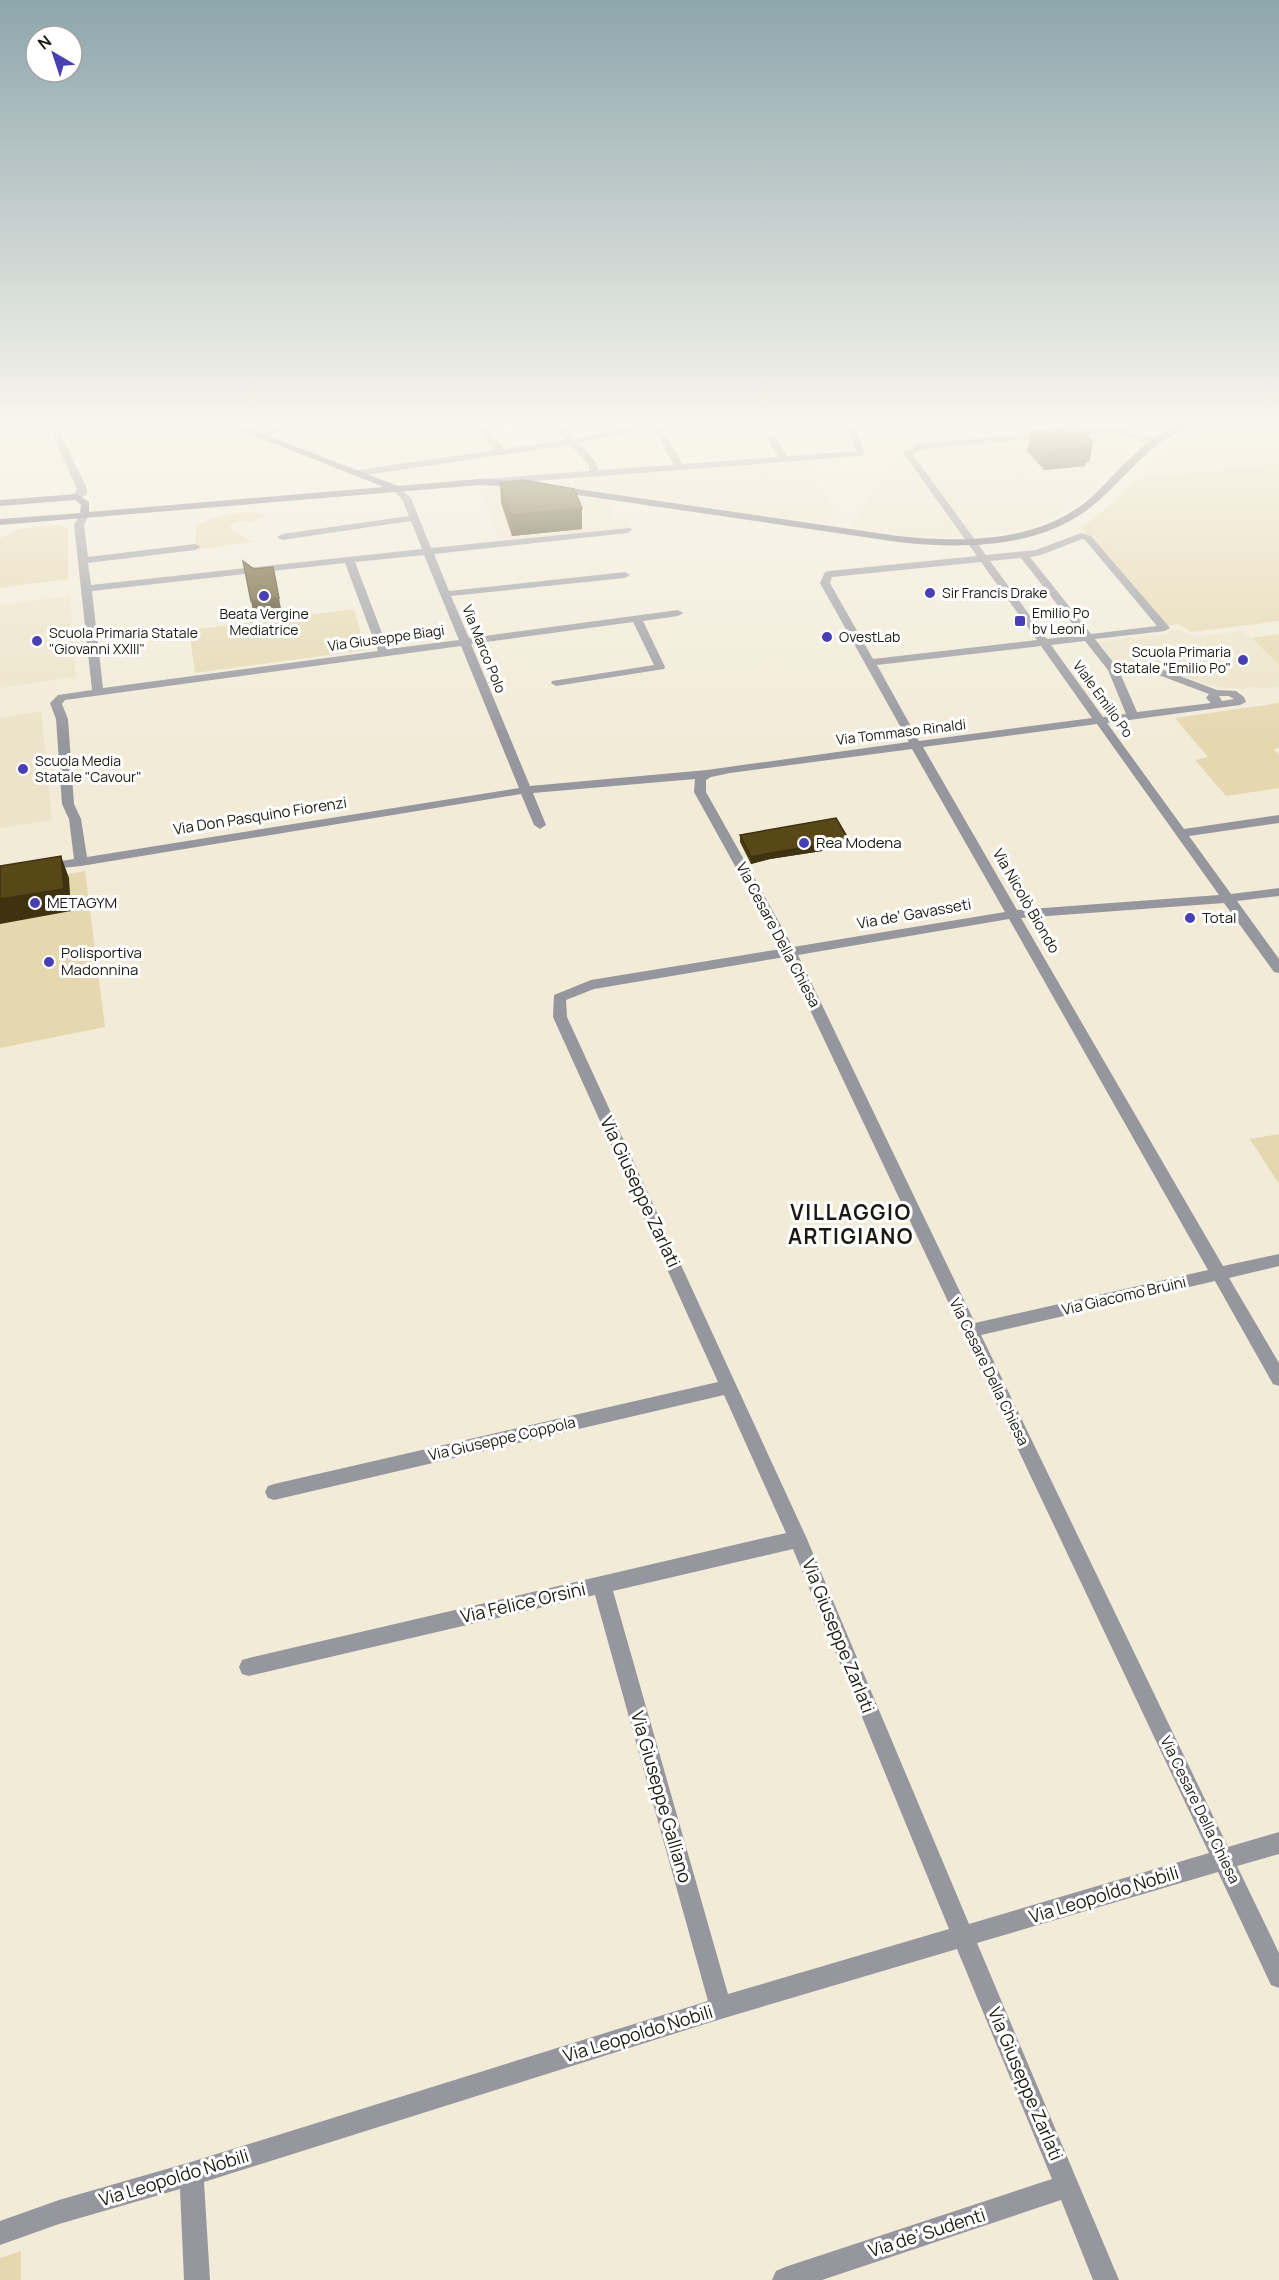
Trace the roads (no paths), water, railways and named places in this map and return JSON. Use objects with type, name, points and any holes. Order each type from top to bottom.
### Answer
[{"type":"main road","points":[[835,530],[918,542],[980,541],[1036,530]]},
{"type":"street","points":[[80,530],[98,691]]},
{"type":"street","points":[[282,537],[328,530]]},
{"type":"street","name":"Via Marco Polo","points":[[419,530],[540,825]]},
{"type":"street","points":[[88,588],[623,530]]},
{"type":"street","name":"Viale Emilio Po","points":[[962,530],[1279,969]]},
{"type":"street","points":[[870,663],[1165,628],[1085,536],[1074,536],[1038,553],[981,557]]},
{"type":"street","points":[[83,561],[195,547]]},
{"type":"street","points":[[1023,554],[1113,669],[1133,716]]},
{"type":"street","name":"Via Nicolò Biondo","points":[[981,557],[829,574],[825,583],[1279,1379]]},
{"type":"street","points":[[349,560],[384,653]]},
{"type":"street","points":[[445,594],[625,575]]},
{"type":"street","name":"Via Giuseppe Biagi","points":[[81,862],[75,819],[68,804],[62,719],[56,703],[62,697],[678,613]]},
{"type":"street","points":[[556,683],[660,667],[637,619]]},
{"type":"street","name":"Via Tommaso Rinaldi","points":[[526,790],[707,774],[730,769],[1100,721],[1218,699],[1157,671],[1113,669]]},
{"type":"street","name":"Via Cesare Della Chiesa","points":[[707,774],[700,778],[698,784],[700,792],[790,952],[1279,1977]]},
{"type":"street","name":"Via Don Pasquino Fiorenzi","points":[[27,870],[526,790]]},
{"type":"street","points":[[1181,833],[1279,819]]},
{"type":"street","name":"Via de’ Gavasseti","points":[[560,998],[591,985],[1015,914],[1228,899],[1279,892]]},
{"type":"street","name":"Via Giuseppe Zarlati","points":[[560,998],[558,1004],[560,1017],[798,1539],[1106,2280]]},
{"type":"street","name":"Via Giacomo Bruini","points":[[969,1331],[1279,1260]]},
{"type":"street","name":"Via Giuseppe Coppola","points":[[274,1492],[730,1386]]},
{"type":"street","name":"Via Felice Orsini","points":[[249,1667],[798,1539]]},
{"type":"street","name":"Via Giuseppe Galliano","points":[[602,1585],[721,2008]]},
{"type":"street","name":"Via Leopoldo Nobili","points":[[0,2233],[59,2212],[191,2174],[721,2008],[1279,1843]]},
{"type":"street","points":[[191,2174],[197,2280]]},
{"type":"street","name":"Via de’ Sudenti","points":[[785,2280],[1068,2186]]},
{"type":"place","name":"Sir Francis Drake","points":[[930,593]]},
{"type":"place","name":"Beata Vergine Mediatrice","points":[[264,596]]},
{"type":"place","name":"Emilio Po bv Leoni","points":[[1020,621]]},
{"type":"place","name":"OvestLab","points":[[827,637]]},
{"type":"place","name":"Scuola Primaria Statale \"Giovanni XXIII\"","points":[[37,641]]},
{"type":"place","name":"Scuola Primaria Statale \"Emilio Po\"","points":[[1243,660]]},
{"type":"place","name":"Scuola Media Statale \"Cavour\"","points":[[23,769]]},
{"type":"place","name":"Rea Modena","points":[[804,843]]},
{"type":"place","name":"METAGYM","points":[[35,903]]},
{"type":"place","name":"Total","points":[[1190,918]]},
{"type":"place","name":"Polisportiva Madonnina","points":[[49,962]]},
{"type":"district","name":"VILLAGGIO ARTIGIANO","points":[[851,1225]]}]
